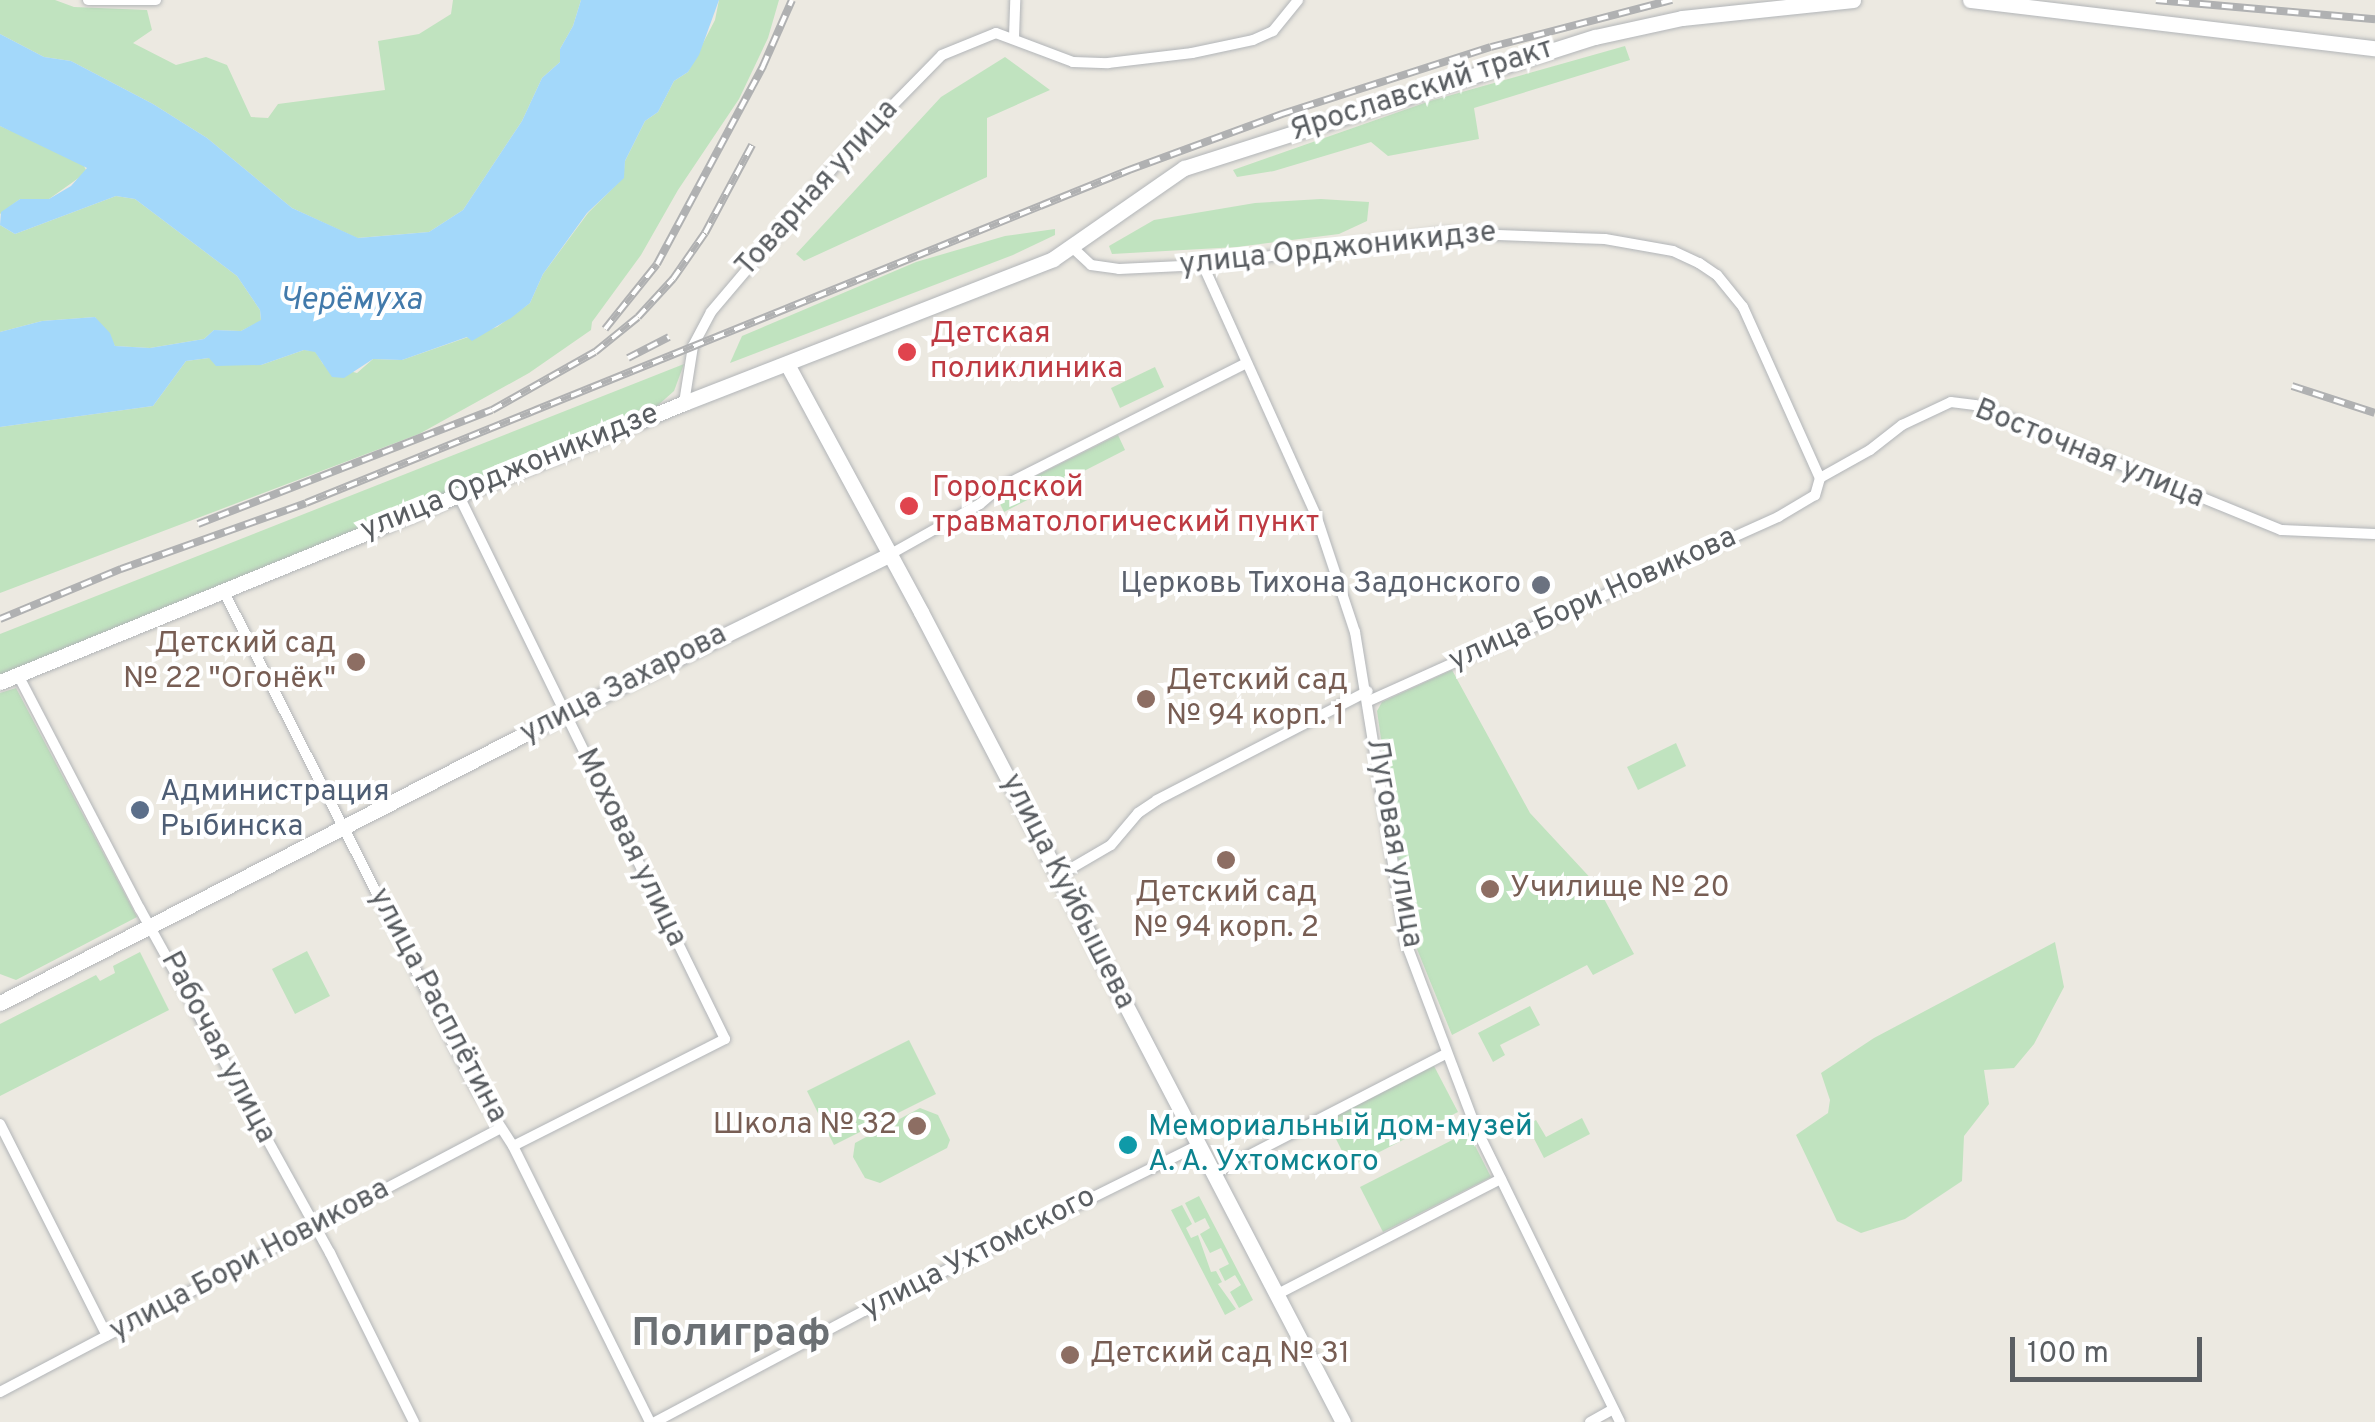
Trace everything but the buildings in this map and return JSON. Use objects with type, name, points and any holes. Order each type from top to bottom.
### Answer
[{"type":"street","points":[[88,0],[156,0]]},
{"type":"street","points":[[1015,0],[1014,37],[1073,62],[1108,63],[1192,53],[1254,40],[1273,31],[1298,0]]},
{"type":"street","name":"Ярославский тракт","points":[[1023,270],[1073,248],[1184,168],[1506,62],[1654,24],[1853,0]]},
{"type":"street","points":[[1970,0],[2375,48]]},
{"type":"street","name":"Товарная улица","points":[[684,403],[686,373],[702,324],[844,155],[942,55],[996,33],[1014,37]]},
{"type":"street","name":"улица Орджоникидзе","points":[[1073,248],[1091,265],[1118,269],[1203,265],[1446,234],[1604,239],[1673,251],[1717,276],[1743,307],[1820,478]]},
{"type":"street","name":"Луговая улица","points":[[1203,265],[1325,536],[1355,632],[1369,696],[1402,928],[1447,1053],[1501,1179],[1620,1422]]},
{"type":"street","name":"улица Орджоникидзе","points":[[0,682],[458,494],[1023,270]]},
{"type":"street","name":"улица Захарова","points":[[2,996],[150,926],[564,714],[889,555],[980,504],[997,488],[1246,363]]},
{"type":"street","name":"улица Куйбышева","points":[[787,364],[1342,1422]]},
{"type":"street","name":"Восточная улица","points":[[1820,478],[1870,450],[1902,425],[1951,402],[1975,406],[2281,530],[2375,534]]},
{"type":"street","name":"улица Бори Новикова","points":[[1058,876],[1111,845],[1138,813],[1157,800],[1369,696],[1778,517],[1815,495],[1820,478]]},
{"type":"street","name":"Моховая улица","points":[[458,494],[725,1039],[513,1146]]},
{"type":"street","name":"улица Расплётина","points":[[224,590],[653,1422]]},
{"type":"street","name":"Рабочая улица","points":[[18,675],[370,1328],[414,1422]]},
{"type":"street","points":[[1213,1174],[1447,1053]]},
{"type":"street","points":[[0,1124],[107,1336]]},
{"type":"street","name":"улица Бори Новикова","points":[[0,1392],[499,1129]]},
{"type":"street","name":"улица Ухтомского","points":[[653,1422],[852,1317],[1198,1145]]},
{"type":"street","points":[[1276,1295],[1501,1179]]},
{"type":"street","points":[[1590,1422],[1613,1409]]},
{"type":"green space","points":[[0,0],[55,0],[74,7],[147,10],[152,30],[133,43],[176,65],[206,57],[227,65],[251,117],[268,118],[278,104],[385,90],[378,41],[419,34],[451,14],[453,0],[581,0],[560,49],[560,62],[542,78],[522,121],[463,210],[429,232],[357,238],[292,208],[207,138],[153,104],[71,61],[44,57],[0,34]]},
{"type":"green space","points":[[719,0],[779,0],[768,38],[739,99],[678,190],[641,255],[592,322],[591,330],[529,373],[419,434],[0,593],[0,427],[153,406],[186,361],[209,358],[261,365],[304,350],[315,351],[323,364],[357,373],[373,359],[402,360],[497,327],[530,303],[543,274],[588,213],[623,178],[625,161],[645,121],[658,112],[674,81],[688,72],[715,20]]},
{"type":"green space","points":[[1625,46],[1630,60],[1474,108],[1479,139],[1388,156],[1371,142],[1274,171],[1237,177],[1233,170],[1430,101]]},
{"type":"green space","points":[[1005,57],[1050,90],[987,118],[987,177],[804,261],[796,254],[941,97]]},
{"type":"green space","points":[[0,126],[68,155],[83,164],[87,172],[49,199],[20,199],[0,214]]},
{"type":"green space","points":[[116,196],[135,199],[237,276],[260,310],[261,321],[241,331],[214,330],[204,339],[150,348],[115,346],[95,317],[42,321],[0,332],[0,225],[15,234]]},
{"type":"green space","points":[[1321,199],[1369,202],[1367,221],[1339,234],[1237,247],[1112,254],[1109,246],[1154,220],[1255,203]]},
{"type":"green space","points":[[1055,229],[1055,235],[1013,255],[730,363],[742,336],[916,262],[1005,236]]},
{"type":"green space","points":[[684,364],[674,391],[656,407],[0,675],[0,634]]},
{"type":"green space","points":[[1155,367],[1164,387],[1120,408],[1111,388]]},
{"type":"green space","points":[[1118,435],[1125,450],[1004,512],[996,496]]},
{"type":"green space","points":[[1452,670],[1530,813],[1596,884],[1634,954],[1593,975],[1587,965],[1452,1035],[1408,927],[1377,711],[1382,702]]},
{"type":"green space","points":[[16,688],[137,917],[16,980],[0,974],[0,693]]},
{"type":"green space","points":[[1676,743],[1686,766],[1638,790],[1627,767]]},
{"type":"green space","points":[[2055,942],[2064,987],[2034,1044],[2014,1068],[1984,1070],[1989,1104],[1964,1136],[1962,1181],[1905,1219],[1861,1233],[1837,1221],[1796,1135],[1828,1113],[1830,1100],[1821,1073],[1874,1038]]},
{"type":"green space","points":[[307,951],[330,996],[295,1014],[272,969]]},
{"type":"green space","points":[[140,952],[169,1010],[0,1096],[0,1024],[96,975],[100,981],[115,973],[113,966]]},
{"type":"green space","points":[[1530,1006],[1540,1025],[1500,1045],[1505,1055],[1493,1062],[1478,1033]]},
{"type":"green space","points":[[909,1040],[936,1094],[834,1145],[807,1091]]},
{"type":"green space","points":[[1434,1066],[1458,1112],[1350,1167],[1327,1121]]},
{"type":"green space","points":[[920,1108],[938,1115],[950,1140],[947,1148],[880,1183],[865,1178],[853,1157],[855,1143]]},
{"type":"green space","points":[[1582,1118],[1590,1134],[1544,1158],[1527,1125],[1536,1120],[1546,1137]]},
{"type":"green space","points":[[1468,1132],[1491,1177],[1383,1232],[1360,1187]]},
{"type":"green space","points":[[1199,1196],[1253,1300],[1239,1308],[1230,1292],[1241,1285],[1235,1275],[1225,1281],[1219,1269],[1229,1264],[1221,1248],[1210,1253],[1200,1234],[1210,1228],[1205,1218],[1195,1223],[1185,1203]]},
{"type":"green space","points":[[1182,1205],[1192,1224],[1186,1228],[1191,1238],[1198,1235],[1211,1272],[1216,1271],[1222,1282],[1218,1284],[1236,1309],[1225,1315],[1171,1210]]},
{"type":"water","name":"Черёмуха","points":[[581,0],[719,0],[699,55],[688,72],[674,81],[658,112],[645,121],[625,161],[624,178],[587,213],[543,274],[530,303],[511,318],[472,341],[467,337],[402,360],[373,359],[344,378],[332,377],[315,352],[304,350],[261,365],[216,366],[209,358],[186,361],[153,406],[0,427],[0,332],[42,321],[95,317],[110,333],[115,346],[150,348],[204,339],[214,330],[241,331],[261,320],[260,310],[237,276],[135,199],[116,196],[15,234],[0,225],[1,212],[20,199],[49,199],[71,186],[87,168],[0,126],[0,34],[44,57],[71,61],[153,104],[207,138],[292,208],[358,238],[429,232],[463,210],[522,121],[542,78],[560,62],[560,49]]},
{"type":"railway","points":[[605,329],[657,264],[763,66],[792,0]]},
{"type":"railway","points":[[0,619],[121,569],[306,503],[1129,170],[1282,114],[1491,47],[1672,0]]},
{"type":"railway","points":[[2156,0],[2375,19]]},
{"type":"railway","points":[[198,524],[492,410],[595,352],[638,317],[673,279],[705,233],[752,145]]},
{"type":"railway","points":[[628,358],[669,337]]},
{"type":"railway","points":[[2292,386],[2375,413]]},
{"type":"place","name":"Детская поликлиника","points":[[907,352]]},
{"type":"place","name":"Городской травматологический пункт","points":[[909,506]]},
{"type":"place","name":"Церковь Тихона Задонского","points":[[1541,585]]},
{"type":"place","name":"Детский сад № 22 \"Огонёк\"","points":[[356,662]]},
{"type":"place","name":"Детский сад № 94 корп. 1","points":[[1146,699]]},
{"type":"place","name":"Администрация Рыбинска","points":[[140,810]]},
{"type":"place","name":"Детский сад № 94 корп. 2","points":[[1226,860]]},
{"type":"place","name":"Училище № 20","points":[[1490,889]]},
{"type":"place","name":"Школа № 32","points":[[917,1126]]},
{"type":"place","name":"Мемориальный дом-музей А. А. Ухтомского","points":[[1128,1145]]},
{"type":"place","name":"Детский сад № 31","points":[[1070,1355]]},
{"type":"district","name":"Полиграф","points":[[731,1335]]}]
